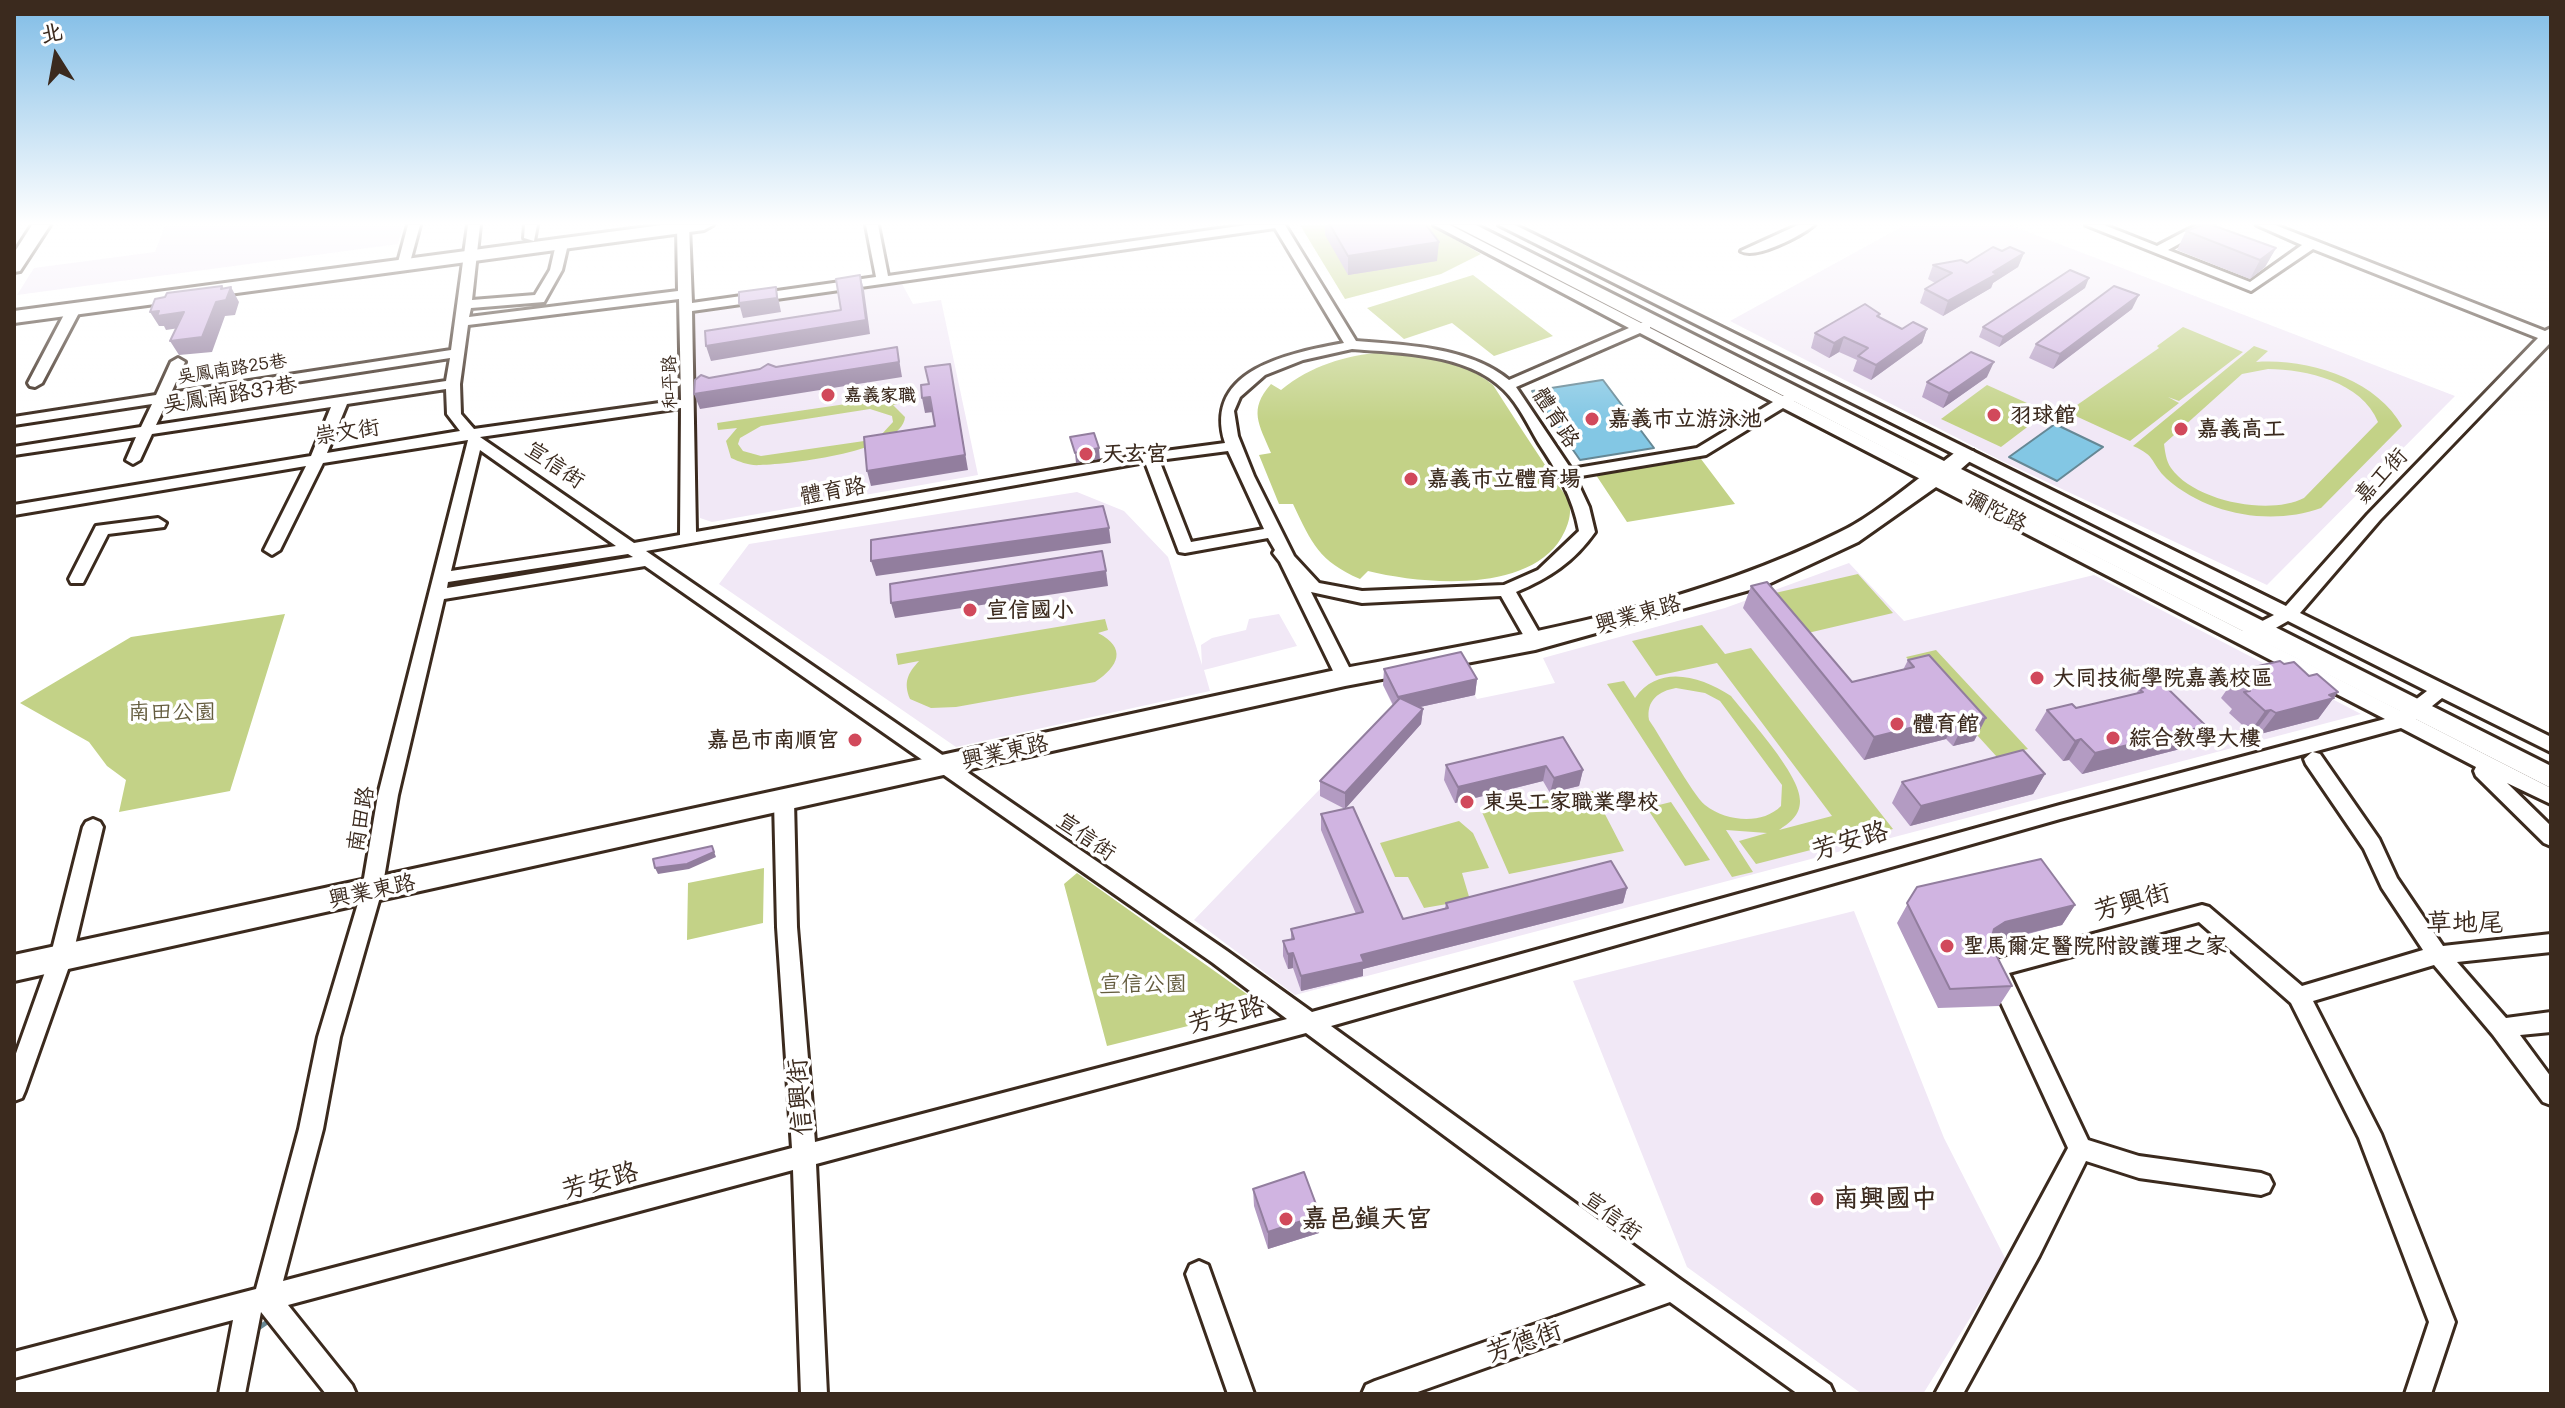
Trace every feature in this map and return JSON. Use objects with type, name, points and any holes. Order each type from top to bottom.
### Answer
[{"type":"street","points":[[14,306],[144,291]]},
{"type":"street","points":[[14,317],[197,291]]},
{"type":"street","points":[[466,291],[453,384],[454,414],[472,437]]},
{"type":"street","points":[[462,314],[539,299],[544,291]]},
{"type":"street","name":"和平路","points":[[686,291],[688,539]]},
{"type":"street","points":[[462,314],[686,301],[787,291]]},
{"type":"street","points":[[1318,291],[1352,345]]},
{"type":"street","name":"彌陀路","points":[[1585,291],[1737,360],[1795,394],[1950,467],[2052,524],[2420,705],[2551,778]]},
{"type":"street","name":"彌陀路","points":[[1591,291],[1649,320]]},
{"type":"street","name":"彌陀路","points":[[1603,291],[1649,320]]},
{"type":"street","points":[[2435,291],[2550,336]]},
{"type":"street","points":[[35,383],[74,309]]},
{"type":"street","points":[[1508,385],[1649,320]]},
{"type":"street","name":"嘉工街","points":[[2266,627],[2299,605],[2446,438],[2550,336]]},
{"type":"street","name":"體育路","points":[[1281,553],[1314,587],[1362,597],[1506,590],[1544,574],[1574,548],[1587,532],[1583,505],[1567,474],[1508,385],[1472,366],[1442,355],[1352,345],[1304,354],[1248,379],[1232,395],[1227,413],[1234,446],[1281,553],[1345,677]]},
{"type":"street","name":"吳鳳南路25巷","points":[[14,421],[456,353]]},
{"type":"street","points":[[133,460],[178,362]]},
{"type":"street","name":"吳鳳南路37巷","points":[[14,451],[453,384]]},
{"type":"street","points":[[1567,474],[1701,452],[1795,394]]},
{"type":"street","points":[[272,550],[317,459],[341,401]]},
{"type":"street","name":"崇文街","points":[[14,510],[317,459],[688,403]]},
{"type":"street","name":"宣信街","points":[[472,437],[1220,957],[1672,1289],[1821,1394]]},
{"type":"street","name":"南田路","points":[[232,1394],[311,1129],[329,1037],[372,890],[388,795],[472,437]]},
{"type":"street","name":"體育路","points":[[438,586],[642,554],[688,539],[1150,457],[1234,446]]},
{"type":"street","points":[[1150,457],[1185,548],[1273,532]]},
{"type":"street","name":"興業東路","points":[[14,968],[1345,677],[1535,641],[1756,580],[1850,537],[1950,467]]},
{"type":"street","points":[[77,579],[102,530],[158,523]]},
{"type":"street","points":[[1506,590],[1535,641]]},
{"type":"street","name":"彌陀路","points":[[2266,627],[2420,705],[2551,763]]},
{"type":"street","name":"彌陀路","points":[[2420,705],[2551,745]]},
{"type":"street","name":"彌陀路","points":[[2420,705],[2551,797]]},
{"type":"street","name":"芳安路","points":[[14,1365],[1307,1023],[2060,812],[2420,705]]},
{"type":"street","points":[[2313,759],[2372,845],[2389,882],[2438,955],[2501,1028],[2551,1095]]},
{"type":"street","points":[[2483,771],[2551,838]]},
{"type":"street","name":"信興街","points":[[784,801],[787,927],[804,1156],[814,1394]]},
{"type":"street","points":[[14,1091],[61,958],[93,827]]},
{"type":"street","name":"芳興街","points":[[2080,1148],[1996,968],[2202,913],[2299,996],[2369,1134],[2442,1322],[2418,1394]]},
{"type":"street","points":[[2299,996],[2438,955],[2551,943]]},
{"type":"street","points":[[2501,1028],[2551,1022]]},
{"type":"street","points":[[1948,1394],[2030,1247],[2080,1148],[2139,1167],[2261,1184]]},
{"type":"street","points":[[1199,1274],[1241,1394]]},
{"type":"street","name":"芳德街","points":[[1375,1394],[1672,1289]]},
{"type":"street","points":[[258,1300],[343,1394]]},
{"type":"shaded area","points":[[20,291],[49,291],[17,295]]},
{"type":"shaded area","name":"嘉義家職","points":[[838,291],[906,291],[913,304],[941,300],[978,475],[712,522],[700,518],[692,314],[700,310]]},
{"type":"shaded area","name":"嘉義高工","points":[[1785,291],[2181,291],[2455,396],[2267,585],[2002,461],[1730,321]]},
{"type":"shaded area","name":"宣信國小","points":[[1077,492],[1124,511],[1168,557],[1202,665],[1201,645],[1212,638],[1246,630],[1249,619],[1279,614],[1297,646],[1204,670],[1210,691],[956,747],[719,584],[749,544]]},
{"type":"shaded area","points":[[1849,563],[1904,621],[2094,575],[2361,714],[1295,995],[1194,920],[1395,711],[1383,685],[1459,668],[1477,699],[1555,683],[1543,658],[1725,608]]},
{"type":"shaded area","name":"南興國中","points":[[1854,911],[1944,1138],[2006,1260],[1923,1394],[1862,1394],[1687,1267],[1573,981]]},
{"type":"green space","points":[[1340,291],[1377,291],[1345,299]]},
{"type":"green space","points":[[1423,291],[1494,291],[1553,336],[1494,356],[1452,323],[1404,339],[1367,308]]},
{"type":"green space","points":[[2183,327],[2243,352],[2179,401],[2168,397],[2179,403],[2130,441],[2067,412],[2159,348],[2157,346]]},
{"type":"green space","points":[[2254,346],[2268,351],[2256,362],[2318,368],[2358,384],[2390,410],[2402,426],[2321,508],[2282,516],[2241,514],[2201,501],[2167,479],[2150,457],[2133,446]],"holes":[[[2268,369],[2315,375],[2346,388],[2370,408],[2378,422],[2304,498],[2289,503],[2272,506],[2233,502],[2214,497],[2182,480],[2169,465],[2164,444],[2242,374]]]},
{"type":"green space","name":"嘉義市立體育場","points":[[1383,352],[1413,354],[1455,364],[1493,385],[1569,503],[1569,519],[1563,534],[1541,559],[1520,570],[1469,581],[1415,579],[1368,571],[1360,579],[1335,565],[1318,550],[1293,504],[1279,504],[1259,455],[1271,453],[1258,417],[1264,393],[1271,384],[1281,390],[1329,363]]},
{"type":"green space","name":"羽球館","points":[[1987,385],[2047,412],[2001,447],[1941,419]]},
{"type":"green space","points":[[907,395],[908,402],[893,405],[905,417],[899,429],[885,439],[843,454],[795,462],[756,465],[731,458],[726,441],[737,428],[718,430],[717,423]],"holes":[[[870,409],[892,416],[893,422],[881,435],[871,440],[761,456],[743,451],[738,444],[740,438],[761,426]]]},
{"type":"green space","points":[[1701,459],[1735,504],[1627,522],[1596,475]]},
{"type":"green space","points":[[1858,574],[1893,613],[1795,636],[1762,596]]},
{"type":"green space","name":"南田公園","points":[[285,614],[230,791],[119,812],[126,780],[107,766],[89,742],[20,703],[131,637]]},
{"type":"green space","points":[[1105,619],[1108,630],[1098,633],[1113,645],[1116,657],[1110,670],[1095,682],[956,707],[931,708],[910,699],[908,693],[908,678],[919,661],[898,665],[896,654]]},
{"type":"green space","points":[[1702,625],[1725,654],[1751,648],[1893,829],[1756,864],[1739,841],[1767,833],[1726,830],[1753,872],[1732,877],[1607,684],[1624,681],[1635,698],[1656,681],[1680,677],[1706,683],[1731,696],[1783,762],[1798,790],[1798,811],[1779,830],[1832,816],[1717,663],[1656,676],[1632,641]],"holes":[[[1676,688],[1705,693],[1720,701],[1782,785],[1781,806],[1773,812],[1754,819],[1734,818],[1705,805],[1649,720],[1652,702],[1664,691]]]},
{"type":"green space","points":[[1936,650],[2028,749],[1997,757],[1906,657]]},
{"type":"green space","points":[[1593,791],[1624,851],[1509,874],[1482,812]]},
{"type":"green space","points":[[1671,802],[1710,860],[1685,866],[1647,808]]},
{"type":"green space","points":[[1459,821],[1473,833],[1489,868],[1462,873],[1470,900],[1424,908],[1408,877],[1395,877],[1380,843]]},
{"type":"green space","points":[[764,868],[763,923],[687,940],[688,883]]},
{"type":"green space","name":"宣信公園","points":[[1077,873],[1265,1007],[1107,1046],[1064,884]]},
{"type":"water","name":"嘉義市立游泳池","points":[[1603,380],[1654,448],[1580,460],[1532,391]]},
{"type":"water","points":[[2055,424],[2103,447],[2057,481],[2009,457]]},
{"type":"building","points":[[230,291],[226,300],[216,302],[202,337],[170,341],[184,312],[157,316],[159,311],[150,312],[155,299],[165,297],[167,293]]},
{"type":"building","points":[[776,291],[777,298],[739,303],[739,292]]},
{"type":"building","points":[[838,291],[862,291],[866,320],[706,346],[705,331],[841,310]]},
{"type":"building","points":[[1928,291],[1967,291],[1948,301]]},
{"type":"building","points":[[2038,291],[2070,291],[2003,337],[1983,327]]},
{"type":"building","points":[[2108,291],[2127,291],[2139,295],[2060,354],[2036,344]]},
{"type":"building","points":[[1865,304],[1880,314],[1877,316],[1902,329],[1913,322],[1927,329],[1876,365],[1858,356],[1868,348],[1844,337],[1834,343],[1815,333]]},
{"type":"building","points":[[897,347],[899,362],[694,394],[695,380],[701,375],[709,378],[760,369],[768,364],[776,367]]},
{"type":"building","points":[[1971,352],[1994,362],[1949,393],[1927,382]]},
{"type":"building","points":[[950,364],[965,455],[867,471],[864,437],[935,426],[930,397],[922,398],[921,385],[929,384],[925,367]]},
{"type":"building","points":[[1094,433],[1099,448],[1075,453],[1070,437]]},
{"type":"building","points":[[1103,506],[1109,528],[871,561],[871,540]]},
{"type":"building","points":[[1102,551],[1106,571],[891,603],[890,584]]},
{"type":"building","points":[[1767,582],[1852,682],[1914,667],[1908,660],[1929,655],[1986,718],[1964,723],[1958,716],[1874,737],[1751,586]]},
{"type":"building","points":[[1461,652],[1477,679],[1398,697],[1384,669]]},
{"type":"building","points":[[2280,661],[2284,664],[2294,662],[2309,676],[2317,674],[2338,692],[2329,695],[2334,698],[2276,713],[2265,711],[2244,692],[2250,691],[2235,678],[2255,673],[2250,668]]},
{"type":"building","points":[[2162,683],[2206,726],[2095,753],[2081,739],[2075,741],[2047,710],[2072,704],[2076,708],[2143,692],[2139,689]]},
{"type":"building","points":[[1400,698],[1423,709],[1345,793],[1320,781]]},
{"type":"building","points":[[1563,737],[1583,770],[1554,778],[1546,766],[1458,787],[1446,765]]},
{"type":"building","points":[[2023,750],[2045,774],[1921,806],[1902,782]]},
{"type":"building","points":[[1353,807],[1403,919],[1448,908],[1446,903],[1611,861],[1627,888],[1361,955],[1364,962],[1301,976],[1293,953],[1288,954],[1283,941],[1294,939],[1291,929],[1363,912],[1321,814]]},
{"type":"building","points":[[712,846],[714,852],[687,864],[655,868],[653,859]]},
{"type":"building","name":"聖馬爾定醫院附設護理之家","points":[[2041,859],[2075,905],[2005,922],[1994,929],[1990,943],[2012,986],[1950,989],[1907,903],[1917,887]]},
{"type":"building","points":[[1304,1172],[1320,1215],[1268,1232],[1253,1189]]},
{"type":"waterway","points":[[254,1331],[273,1318]]},
{"type":"place","name":"嘉義家職","points":[[828,395]]},
{"type":"place","name":"羽球館","points":[[1994,415]]},
{"type":"place","name":"嘉義市立游泳池","points":[[1592,419]]},
{"type":"place","name":"嘉義高工","points":[[2181,429]]},
{"type":"place","name":"天玄宮","points":[[1086,454]]},
{"type":"place","name":"嘉義市立體育場","points":[[1411,479]]},
{"type":"place","name":"宣信國小","points":[[970,610]]},
{"type":"place","name":"大同技術學院嘉義校區","points":[[2037,678]]},
{"type":"place","name":"體育館","points":[[1897,724]]},
{"type":"place","name":"綜合教學大樓","points":[[2113,738]]},
{"type":"place","name":"嘉邑市南順宮","points":[[855,740]]},
{"type":"place","name":"東吳工家職業學校","points":[[1467,802]]},
{"type":"place","name":"聖馬爾定醫院附設護理之家","points":[[1947,946]]},
{"type":"place","name":"南興國中","points":[[1817,1199]]},
{"type":"place","name":"嘉邑鎮天宮","points":[[1286,1219]]},
{"type":"district","name":"草地尾","points":[[2465,923]]}]
